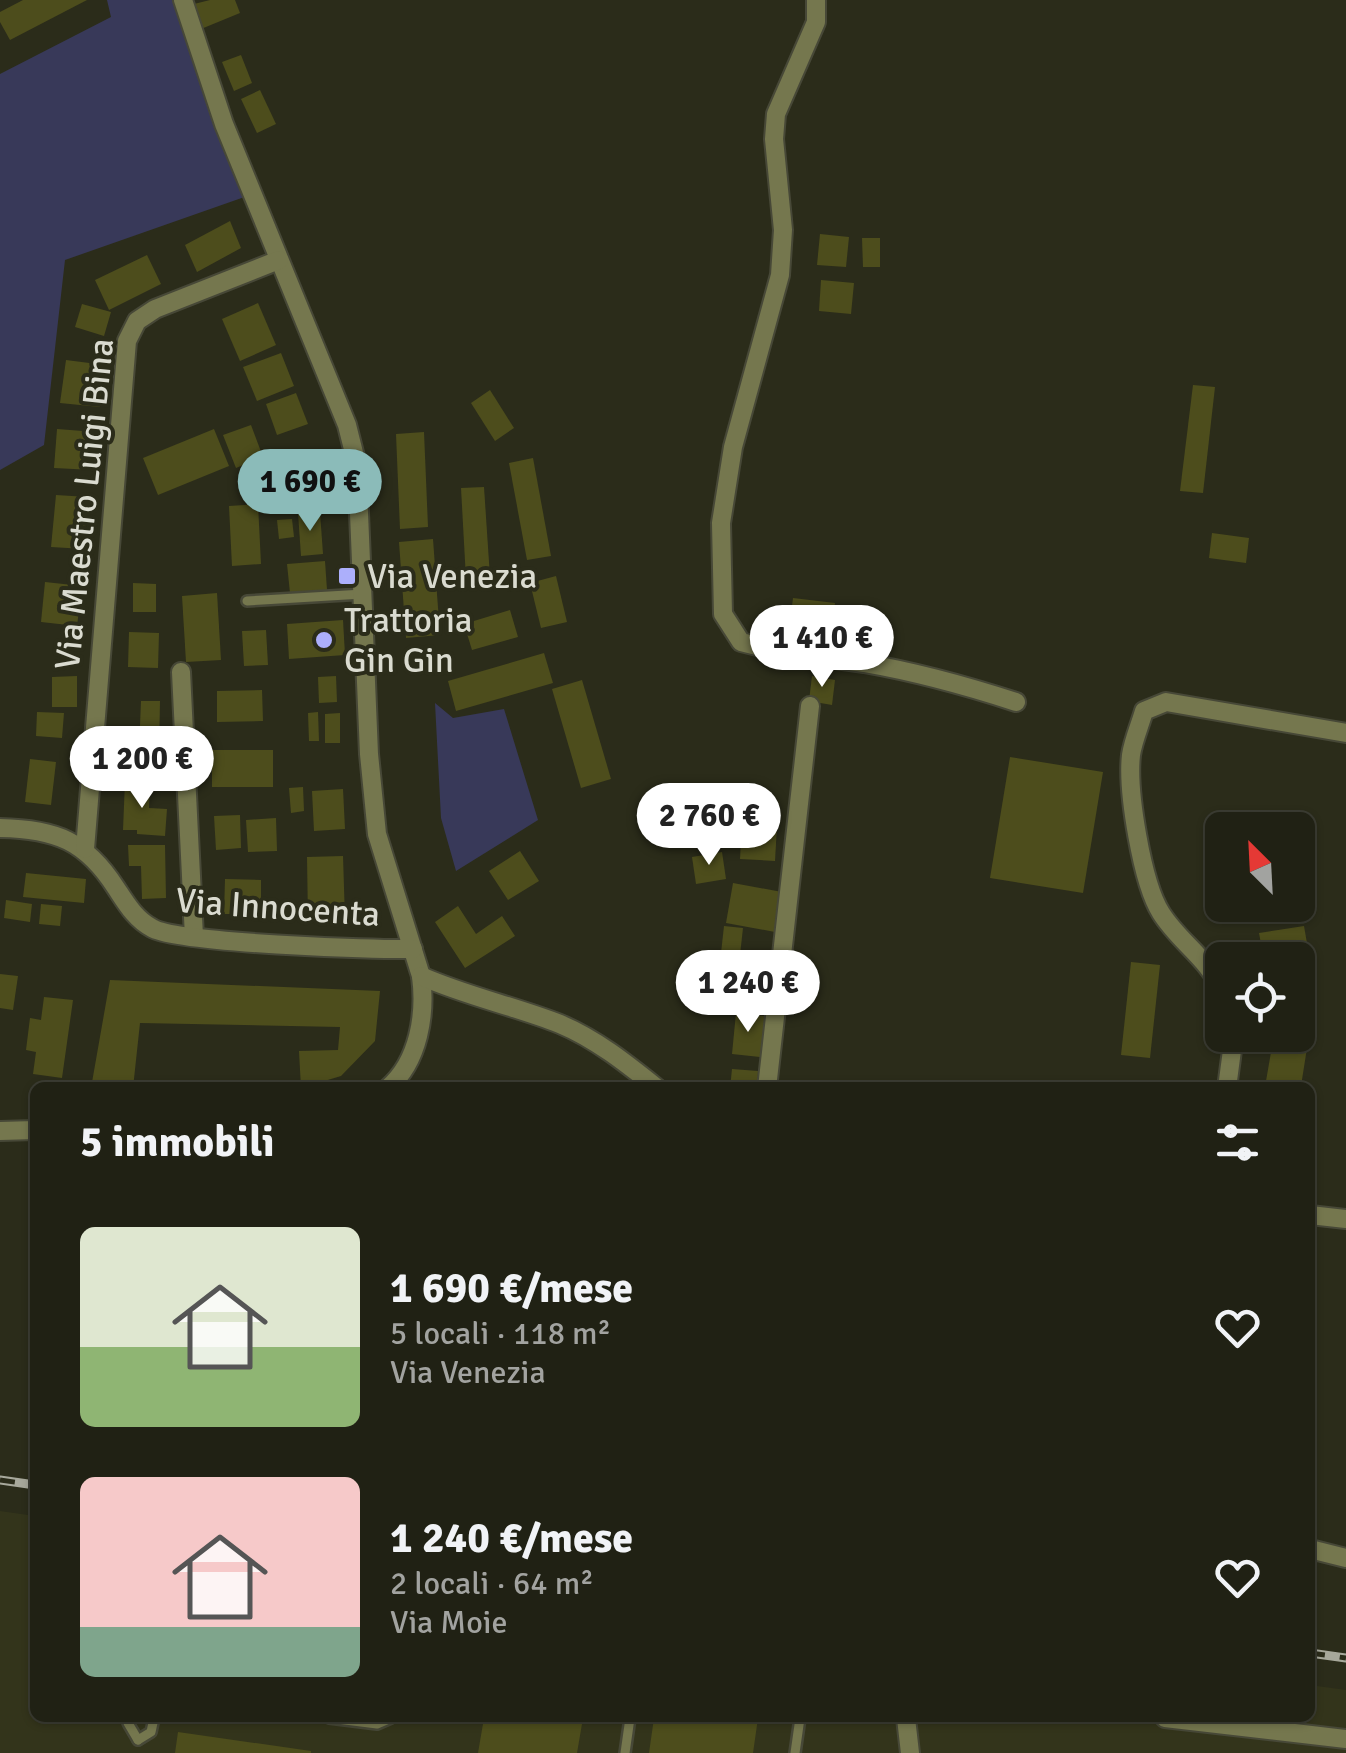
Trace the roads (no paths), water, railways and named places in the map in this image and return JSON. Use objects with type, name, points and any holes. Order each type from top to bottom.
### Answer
[{"type":"street","points":[[183,0],[224,124],[347,425],[357,464],[369,754],[377,834],[424,995],[422,1024],[413,1051],[394,1082]]},
{"type":"street","points":[[816,0],[816,22],[776,114],[774,139],[783,230],[780,275],[733,447],[721,522],[722,614],[741,642],[780,652],[867,664],[966,686],[1016,702]]},
{"type":"street","name":"Via Maestro Luigi Bina","points":[[85,849],[126,341],[137,321],[155,309],[280,260]]},
{"type":"street","points":[[181,672],[194,938]]},
{"type":"street","points":[[1205,961],[1161,913],[1145,874],[1134,808],[1131,756],[1144,711],[1166,702],[1346,733]]},
{"type":"street","points":[[767,1082],[810,706]]},
{"type":"street","points":[[0,828],[26,828],[61,837],[85,849]]},
{"type":"street","name":"Via Innocenta","points":[[85,849],[101,864],[132,912],[154,930],[194,938],[413,949]]},
{"type":"street","points":[[421,976],[458,993],[559,1024],[596,1043],[649,1082]]},
{"type":"street","points":[[424,995],[458,993]]},
{"type":"street","points":[[1227,1082],[1231,1052]]},
{"type":"street","points":[[0,1131],[30,1130]]},
{"type":"street","points":[[1315,1216],[1346,1219]]},
{"type":"street","points":[[1315,1550],[1346,1558]]},
{"type":"street","points":[[906,1722],[910,1753]]},
{"type":"street","points":[[1199,1722],[1346,1739]]},
{"type":"lane","points":[[247,601],[363,594]]},
{"type":"lane","points":[[128,1722],[138,1740],[136,1753]]},
{"type":"lane","points":[[138,1740],[151,1732],[153,1722]]},
{"type":"lane","points":[[625,1753],[629,1722]]},
{"type":"lane","points":[[795,1753],[799,1722]]},
{"type":"railway","points":[[0,1480],[30,1484]]},
{"type":"railway","points":[[1315,1654],[1346,1658]]},
{"type":"place","name":"Via Venezia","points":[[347,576]]},
{"type":"place","name":"Trattoria Gin Gin","points":[[324,640]]}]
